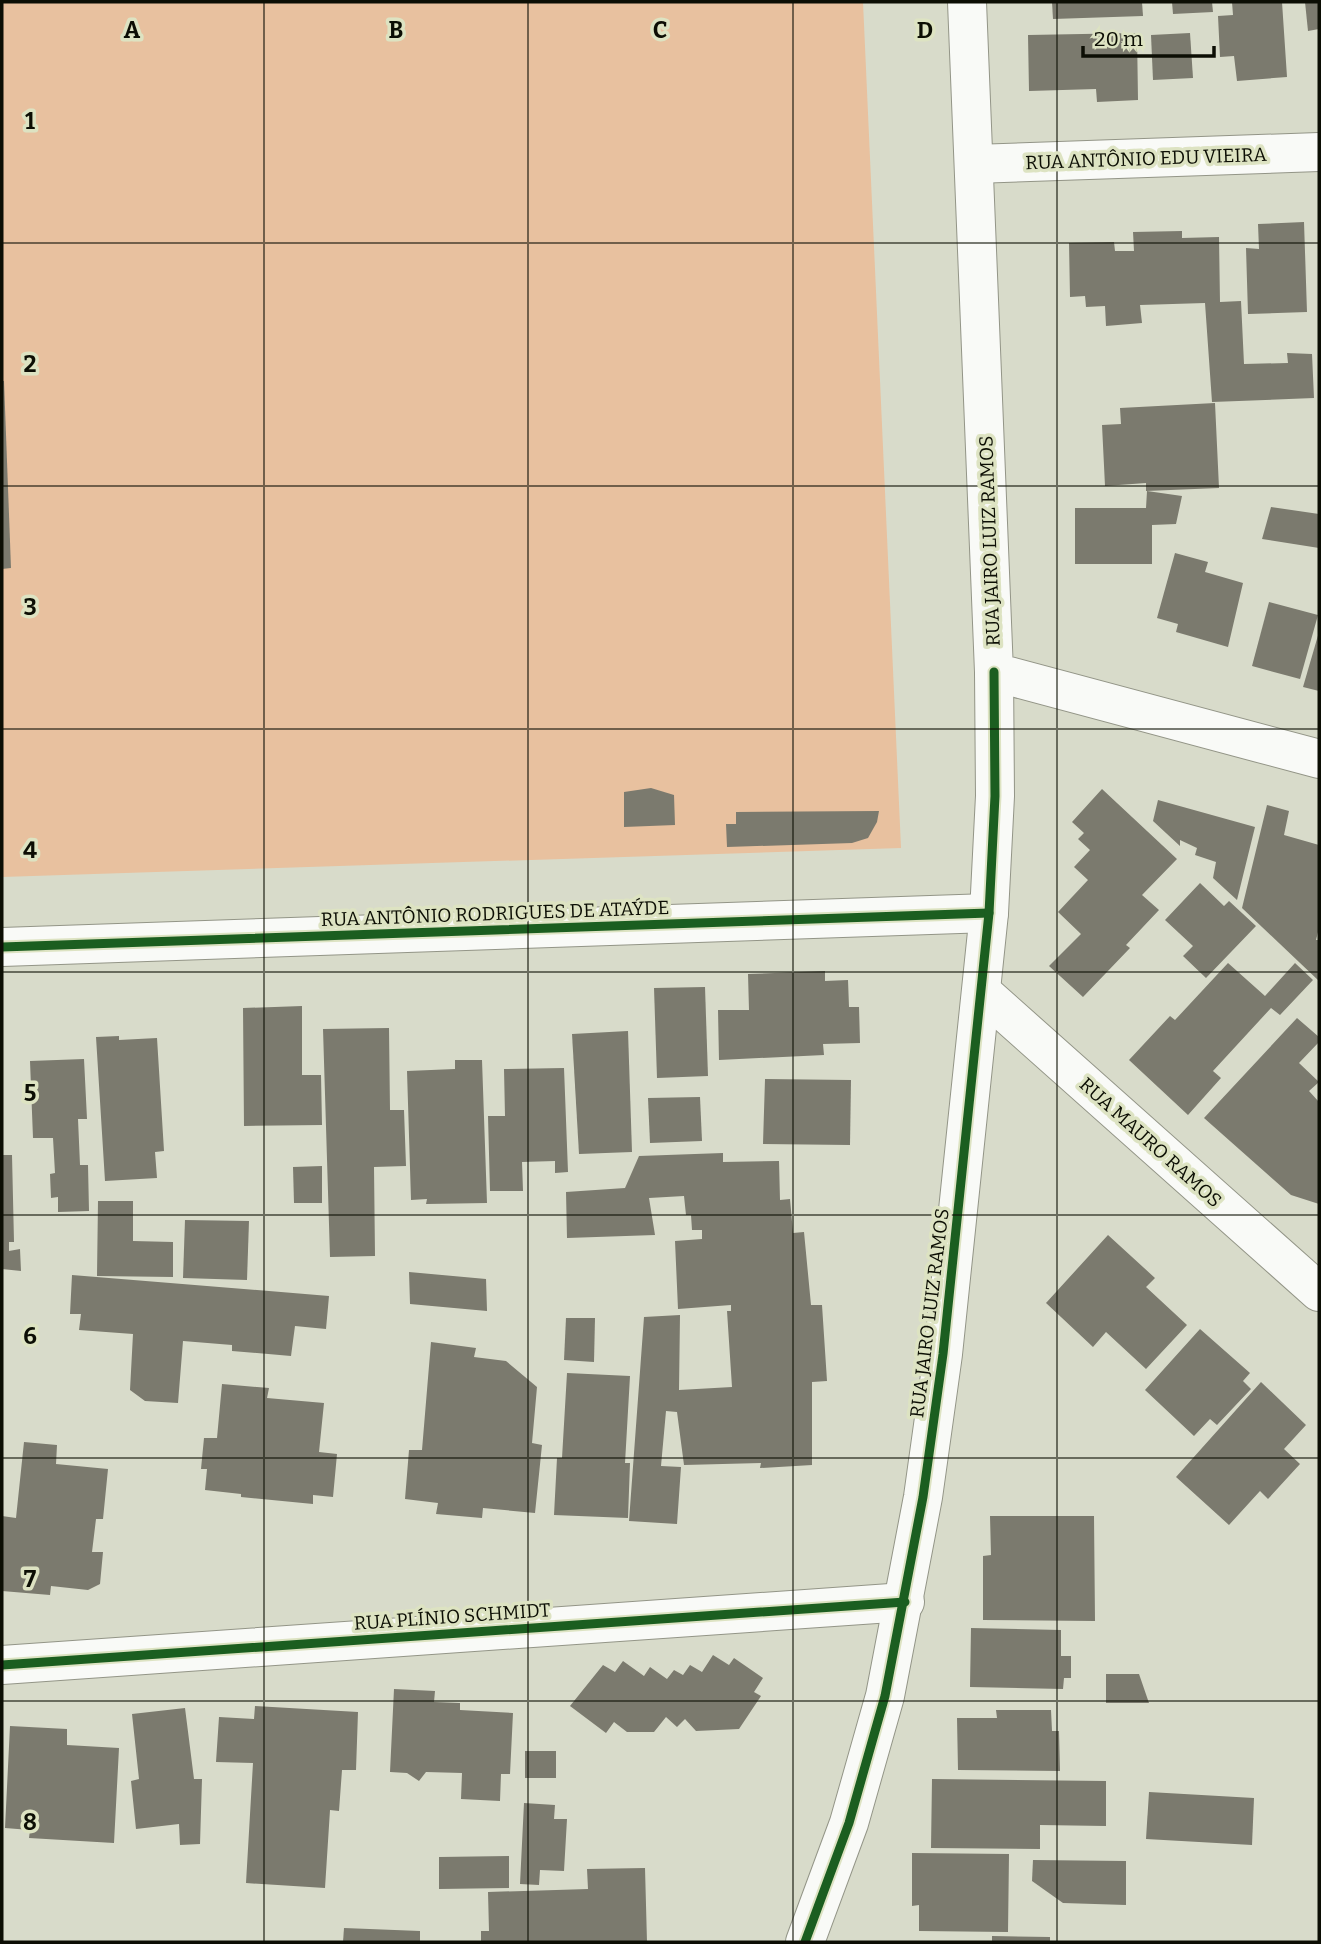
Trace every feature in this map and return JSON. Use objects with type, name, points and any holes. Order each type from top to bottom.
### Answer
[{"type":"street","name":"RUA JAIRO LUIZ RAMOS","points":[[805,1942],[849,1822],[886,1696],[905,1602],[943,1354],[989,914],[995,796],[994,672],[967,2]]},
{"type":"street","name":"RUA ANTÔNIO EDU VIEIRA","points":[[974,164],[1319,152]]},
{"type":"street","points":[[994,672],[1319,759]]},
{"type":"street","name":"RUA ANTÔNIO RODRIGUES DE ATAÝDE","points":[[2,947],[989,914]]},
{"type":"street","name":"RUA MAURO RAMOS","points":[[982,992],[1319,1292]]},
{"type":"street","name":"RUA PLÍNIO SCHMIDT","points":[[2,1665],[905,1602]]},
{"type":"shaded area","points":[[2,2],[863,2],[901,848],[2,877]]},
{"type":"building","points":[[1052,2],[1142,2],[1143,16],[1053,19]]},
{"type":"building","points":[[1172,2],[1212,2],[1213,12],[1173,14]]},
{"type":"building","points":[[1232,2],[1282,2],[1287,77],[1237,81],[1234,56],[1220,57],[1218,16],[1233,15]]},
{"type":"building","points":[[1305,2],[1319,2],[1319,29],[1308,31]]},
{"type":"building","points":[[1137,33],[1138,100],[1097,102],[1096,89],[1029,91],[1028,35]]},
{"type":"building","points":[[1190,33],[1193,78],[1153,80],[1151,35]]},
{"type":"building","points":[[1304,222],[1307,312],[1248,314],[1246,248],[1259,249],[1258,224]]},
{"type":"building","points":[[1182,231],[1182,238],[1219,237],[1220,302],[1241,301],[1244,364],[1288,363],[1287,353],[1312,354],[1314,398],[1212,402],[1205,303],[1140,305],[1142,323],[1106,326],[1105,306],[1086,307],[1085,296],[1070,297],[1069,243],[1114,242],[1115,251],[1134,251],[1133,232]]},
{"type":"building","points":[[2,381],[11,568],[2,569]]},
{"type":"building","points":[[1215,403],[1219,488],[1146,491],[1146,483],[1105,486],[1102,425],[1121,424],[1120,408]]},
{"type":"building","points":[[1147,491],[1182,496],[1176,524],[1152,525],[1152,564],[1075,564],[1075,508],[1146,508]]},
{"type":"building","points":[[1271,507],[1319,514],[1319,548],[1262,539]]},
{"type":"building","points":[[1175,553],[1208,562],[1205,572],[1243,583],[1228,647],[1176,632],[1178,624],[1157,618]]},
{"type":"building","points":[[1269,602],[1318,615],[1300,679],[1252,666]]},
{"type":"building","points":[[1319,632],[1319,691],[1303,687]]},
{"type":"building","points":[[651,788],[674,795],[675,825],[624,827],[624,792]]},
{"type":"building","points":[[1102,789],[1177,859],[1142,895],[1159,910],[1126,945],[1130,948],[1083,997],[1049,966],[1081,934],[1058,912],[1088,880],[1074,867],[1090,850],[1078,839],[1084,833],[1072,822]]},
{"type":"building","points":[[1158,800],[1255,827],[1237,900],[1213,878],[1216,862],[1195,855],[1197,848],[1180,840],[1180,846],[1153,821]]},
{"type":"building","points":[[1267,805],[1289,811],[1284,835],[1319,845],[1319,928],[1316,940],[1319,940],[1319,981],[1242,908]]},
{"type":"building","points":[[879,811],[877,822],[868,838],[852,843],[727,847],[726,824],[736,824],[736,812]]},
{"type":"building","points":[[1200,883],[1224,906],[1229,901],[1256,926],[1206,978],[1183,956],[1193,946],[1165,920]]},
{"type":"building","points":[[1228,963],[1265,996],[1295,963],[1313,980],[1280,1015],[1271,1008],[1213,1071],[1221,1078],[1188,1115],[1129,1060],[1170,1016],[1175,1020]]},
{"type":"building","points":[[825,971],[825,981],[848,980],[849,1007],[859,1007],[860,1043],[823,1044],[824,1055],[719,1060],[718,1010],[749,1010],[748,974]]},
{"type":"building","points":[[705,987],[708,1076],[657,1078],[654,988]]},
{"type":"building","points":[[302,1006],[302,1075],[321,1075],[322,1125],[244,1126],[243,1008]]},
{"type":"building","points":[[1297,1018],[1319,1037],[1319,1042],[1299,1063],[1319,1082],[1309,1091],[1319,1102],[1319,1204],[1291,1195],[1204,1118]]},
{"type":"building","points":[[389,1028],[390,1110],[404,1110],[406,1166],[374,1167],[375,1256],[330,1257],[323,1029]]},
{"type":"building","points":[[628,1031],[632,1152],[579,1154],[572,1034]]},
{"type":"building","points":[[119,1036],[119,1040],[157,1038],[164,1151],[155,1152],[157,1178],[105,1181],[96,1037]]},
{"type":"building","points":[[84,1059],[87,1119],[78,1119],[80,1165],[88,1165],[89,1211],[58,1212],[58,1197],[51,1198],[50,1174],[55,1173],[53,1138],[33,1138],[30,1061]]},
{"type":"building","points":[[455,1060],[482,1060],[487,1203],[426,1204],[427,1199],[411,1200],[407,1071],[455,1069]]},
{"type":"building","points":[[564,1068],[568,1172],[555,1173],[555,1161],[522,1162],[523,1191],[490,1191],[488,1116],[505,1116],[504,1069]]},
{"type":"building","points":[[765,1079],[851,1080],[850,1145],[763,1144]]},
{"type":"building","points":[[700,1097],[702,1141],[650,1143],[648,1098]]},
{"type":"building","points":[[723,1153],[723,1162],[779,1161],[780,1200],[790,1199],[793,1233],[804,1232],[811,1305],[822,1305],[827,1381],[812,1382],[812,1465],[760,1468],[761,1463],[684,1465],[677,1412],[666,1411],[661,1466],[681,1467],[677,1524],[629,1521],[644,1317],[680,1315],[679,1390],[732,1387],[727,1311],[731,1311],[731,1305],[678,1309],[675,1241],[702,1239],[702,1230],[692,1230],[691,1215],[686,1215],[684,1196],[649,1198],[655,1235],[567,1238],[566,1192],[625,1188],[639,1156]]},
{"type":"building","points":[[2,1155],[12,1155],[14,1242],[9,1242],[9,1251],[20,1249],[21,1271],[2,1269]]},
{"type":"building","points":[[322,1166],[322,1203],[294,1203],[293,1167]]},
{"type":"building","points":[[98,1201],[133,1201],[133,1241],[173,1242],[173,1277],[97,1276]]},
{"type":"building","points":[[185,1220],[249,1221],[247,1280],[183,1278]]},
{"type":"building","points":[[1108,1235],[1155,1278],[1146,1287],[1187,1325],[1146,1369],[1106,1332],[1093,1347],[1046,1303]]},
{"type":"building","points":[[409,1272],[486,1279],[487,1311],[410,1304]]},
{"type":"building","points":[[72,1275],[329,1296],[326,1329],[295,1326],[291,1356],[232,1351],[232,1345],[183,1341],[178,1403],[145,1401],[130,1390],[133,1334],[79,1330],[81,1314],[70,1314]]},
{"type":"building","points":[[566,1318],[595,1318],[594,1362],[564,1360]]},
{"type":"building","points":[[1200,1329],[1250,1373],[1243,1381],[1251,1389],[1217,1425],[1210,1419],[1194,1436],[1145,1390]]},
{"type":"building","points":[[431,1342],[476,1348],[474,1357],[506,1361],[537,1387],[532,1443],[542,1445],[535,1513],[483,1508],[482,1518],[436,1514],[438,1503],[405,1499],[409,1450],[422,1450]]},
{"type":"building","points":[[567,1373],[630,1376],[625,1463],[630,1463],[628,1518],[554,1515],[557,1458],[562,1458]]},
{"type":"building","points":[[1261,1382],[1306,1425],[1284,1449],[1300,1464],[1268,1499],[1260,1491],[1229,1525],[1176,1477]]},
{"type":"building","points":[[222,1384],[269,1388],[267,1398],[324,1403],[319,1452],[337,1454],[333,1497],[313,1495],[313,1504],[241,1497],[241,1494],[205,1490],[207,1469],[201,1469],[204,1438],[217,1438]]},
{"type":"building","points":[[24,1442],[57,1445],[56,1464],[108,1469],[103,1519],[96,1519],[92,1552],[103,1552],[100,1584],[88,1590],[51,1586],[50,1595],[2,1591],[2,1516],[16,1518]]},
{"type":"building","points":[[990,1516],[1094,1516],[1095,1621],[983,1620],[983,1556],[991,1555]]},
{"type":"building","points":[[971,1628],[1061,1630],[1061,1656],[1071,1656],[1071,1678],[1064,1678],[1063,1689],[970,1687]]},
{"type":"building","points":[[713,1655],[729,1665],[734,1658],[763,1678],[754,1692],[761,1696],[739,1729],[696,1731],[685,1719],[677,1727],[666,1717],[654,1732],[627,1732],[614,1722],[606,1733],[570,1706],[603,1665],[615,1672],[623,1661],[644,1676],[650,1667],[667,1679],[674,1670],[683,1675],[690,1665],[702,1672]]},
{"type":"building","points":[[1106,1674],[1139,1674],[1149,1703],[1106,1703]]},
{"type":"building","points":[[394,1689],[435,1691],[434,1702],[460,1703],[460,1710],[513,1713],[510,1774],[501,1774],[500,1801],[461,1799],[462,1773],[426,1772],[419,1781],[407,1773],[390,1772]]},
{"type":"building","points":[[255,1706],[358,1712],[356,1770],[342,1770],[339,1811],[330,1810],[325,1888],[246,1883],[253,1763],[216,1762],[219,1717],[254,1719]]},
{"type":"building","points":[[185,1708],[194,1779],[202,1779],[200,1844],[180,1845],[179,1824],[136,1829],[131,1781],[139,1779],[132,1714]]},
{"type":"building","points":[[996,1710],[1051,1710],[1052,1731],[1059,1731],[1060,1771],[958,1770],[957,1718],[997,1718]]},
{"type":"building","points":[[10,1726],[67,1729],[67,1745],[119,1748],[114,1843],[29,1838],[30,1830],[5,1828]]},
{"type":"building","points":[[525,1751],[556,1751],[556,1778],[525,1778]]},
{"type":"building","points":[[932,1779],[1106,1781],[1106,1826],[1040,1825],[1040,1849],[931,1848]]},
{"type":"building","points":[[1149,1792],[1254,1798],[1252,1845],[1146,1839]]},
{"type":"building","points":[[524,1803],[555,1805],[554,1819],[567,1819],[564,1871],[540,1870],[539,1885],[520,1884]]},
{"type":"building","points":[[912,1853],[1009,1854],[1008,1932],[919,1931],[919,1905],[912,1906]]},
{"type":"building","points":[[509,1856],[509,1888],[439,1889],[439,1857]]},
{"type":"building","points":[[1033,1860],[1126,1861],[1126,1905],[1063,1903],[1032,1881]]},
{"type":"building","points":[[645,1868],[647,1942],[481,1942],[481,1931],[489,1931],[488,1892],[588,1889],[587,1869]]},
{"type":"building","points":[[344,1928],[420,1931],[420,1942],[343,1942]]},
{"type":"building","points":[[992,1936],[1050,1937],[1050,1942],[992,1942]]},
{"type":"cycle path","points":[[805,1942],[849,1823],[885,1696],[923,1497],[943,1354],[989,913],[995,796],[994,672]]},
{"type":"cycle path","points":[[2,947],[989,913]]},
{"type":"cycle path","points":[[2,1665],[905,1602]]}]
